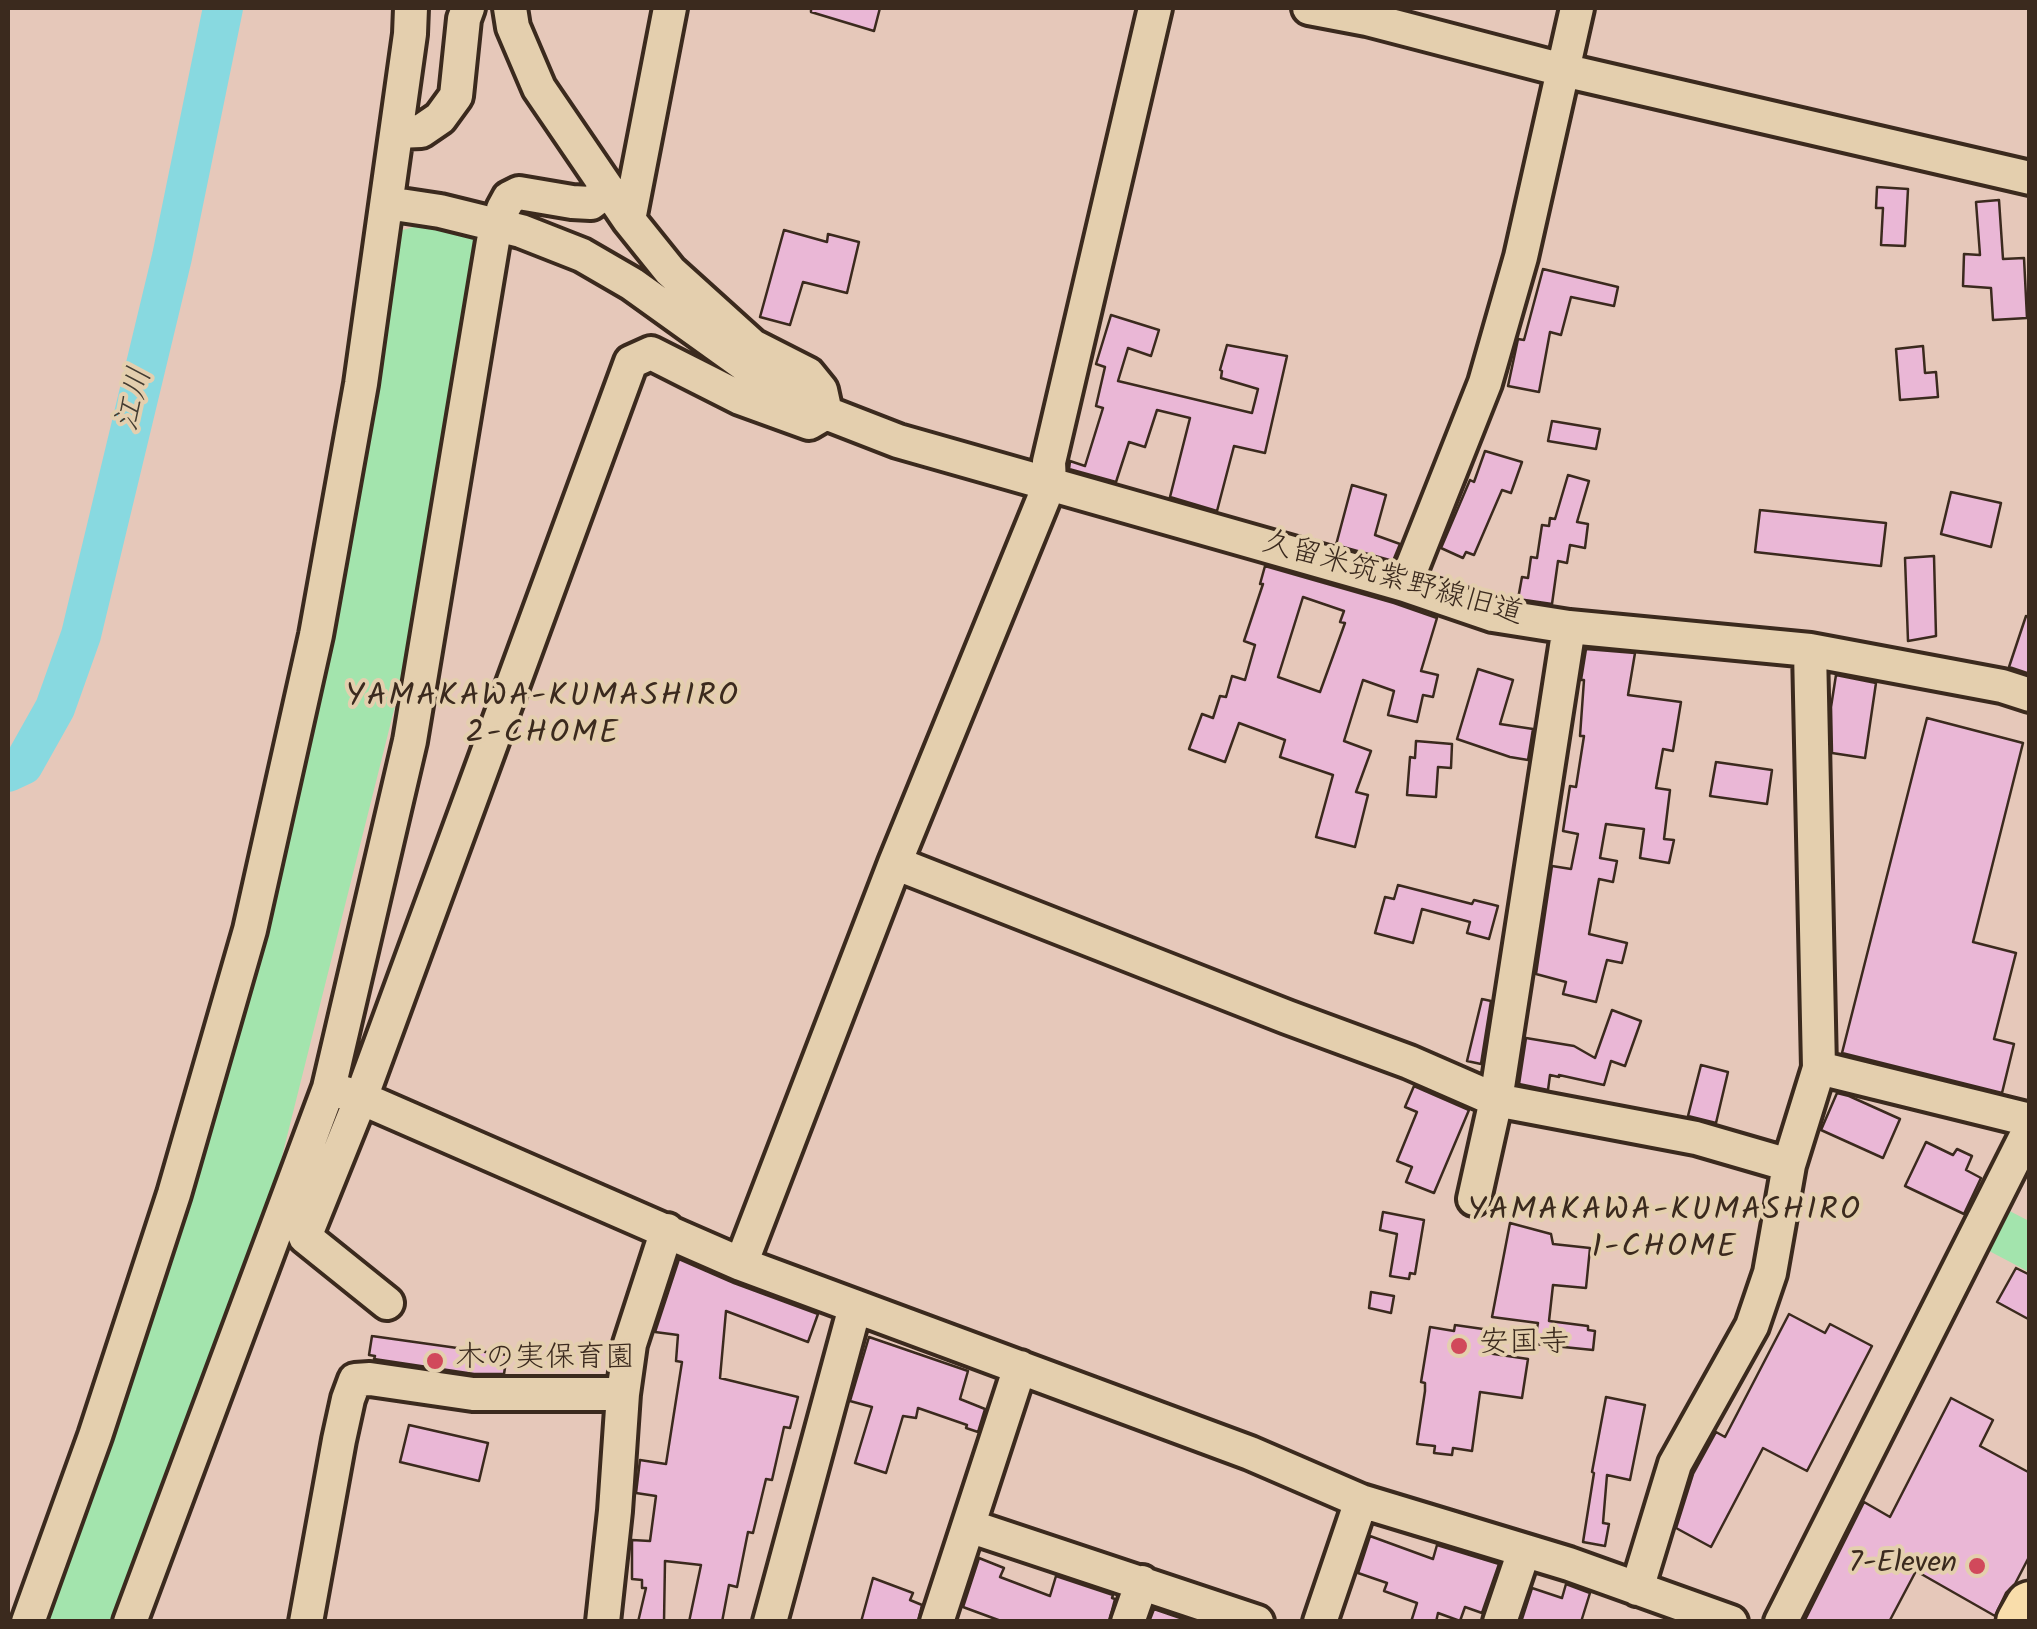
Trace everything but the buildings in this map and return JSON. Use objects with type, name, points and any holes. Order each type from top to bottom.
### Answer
[{"type":"highway","points":[[2021,1622],[2030,1606]]},
{"type":"street","points":[[28,1622],[95,1436],[174,1194],[250,930],[316,634],[361,384],[411,8]]},
{"type":"street","points":[[397,132],[421,131],[440,118],[456,96],[468,8]]},
{"type":"street","points":[[387,1304],[304,1237],[361,1098],[631,362],[651,353],[740,398],[809,423],[826,413],[821,390],[808,374],[753,346],[670,271],[629,220],[539,88],[513,27],[510,8]]},
{"type":"street","points":[[629,220],[670,8]]},
{"type":"street","points":[[742,1264],[895,864],[1050,483],[1049,462],[1155,8]]},
{"type":"street","points":[[1308,8],[2030,178]]},
{"type":"street","points":[[1405,585],[1485,383],[1521,257],[1577,8]]},
{"type":"street","points":[[503,209],[509,198],[519,193],[591,202],[608,190]]},
{"type":"street","name":"久留米筑紫野線旧道","points":[[387,203],[521,231],[582,256],[632,284],[763,378],[826,413],[898,440],[1405,585],[1493,615],[1569,628],[1810,650],[2002,686],[2030,695]]},
{"type":"street","points":[[130,1622],[329,1088],[410,741],[493,240]]},
{"type":"street","points":[[1474,1199],[1496,1100],[1569,628]]},
{"type":"street","points":[[1637,1589],[1675,1464],[1752,1326],[1770,1273],[1788,1165],[1819,1068],[1810,650]]},
{"type":"street","points":[[895,864],[1409,1062],[1496,1100],[1696,1138],[1788,1165]]},
{"type":"street","points":[[1819,1068],[2030,1120]]},
{"type":"street","points":[[329,1088],[361,1098],[742,1264],[1250,1453],[1361,1501],[1569,1564],[1731,1622]]},
{"type":"street","points":[[1782,1622],[2030,1128]]},
{"type":"street","points":[[603,1622],[630,1344],[667,1230]]},
{"type":"street","points":[[770,1622],[855,1307]]},
{"type":"street","points":[[937,1622],[1020,1367]]},
{"type":"street","points":[[306,1622],[339,1440],[355,1380],[370,1378],[473,1394],[623,1394]]},
{"type":"street","points":[[1320,1622],[1361,1501]]},
{"type":"street","points":[[969,1526],[1257,1622]]},
{"type":"street","points":[[1500,1622],[1524,1551]]},
{"type":"street","points":[[1128,1622],[1142,1582]]},
{"type":"green space","points":[[417,226],[481,234],[400,686],[259,1248],[122,1621],[36,1622],[150,1316],[392,233]]},
{"type":"green space","points":[[1996,1204],[2029,1221],[2029,1272],[1976,1244]]},
{"type":"waterway","name":"江川","points":[[8,772],[23,765],[55,708],[81,635],[172,257],[223,8]]},
{"type":"place","name":"安国寺","points":[[1459,1346]]},
{"type":"place","name":"木の実保育園","points":[[435,1361]]},
{"type":"place","name":"7-Eleven","points":[[1977,1566]]},
{"type":"district","name":"YAMAKAWA-KUMASHIRO 2-CHOME","points":[[543,718]]},
{"type":"district","name":"YAMAKAWA-KUMASHIRO 1-CHOME","points":[[1665,1232]]}]
